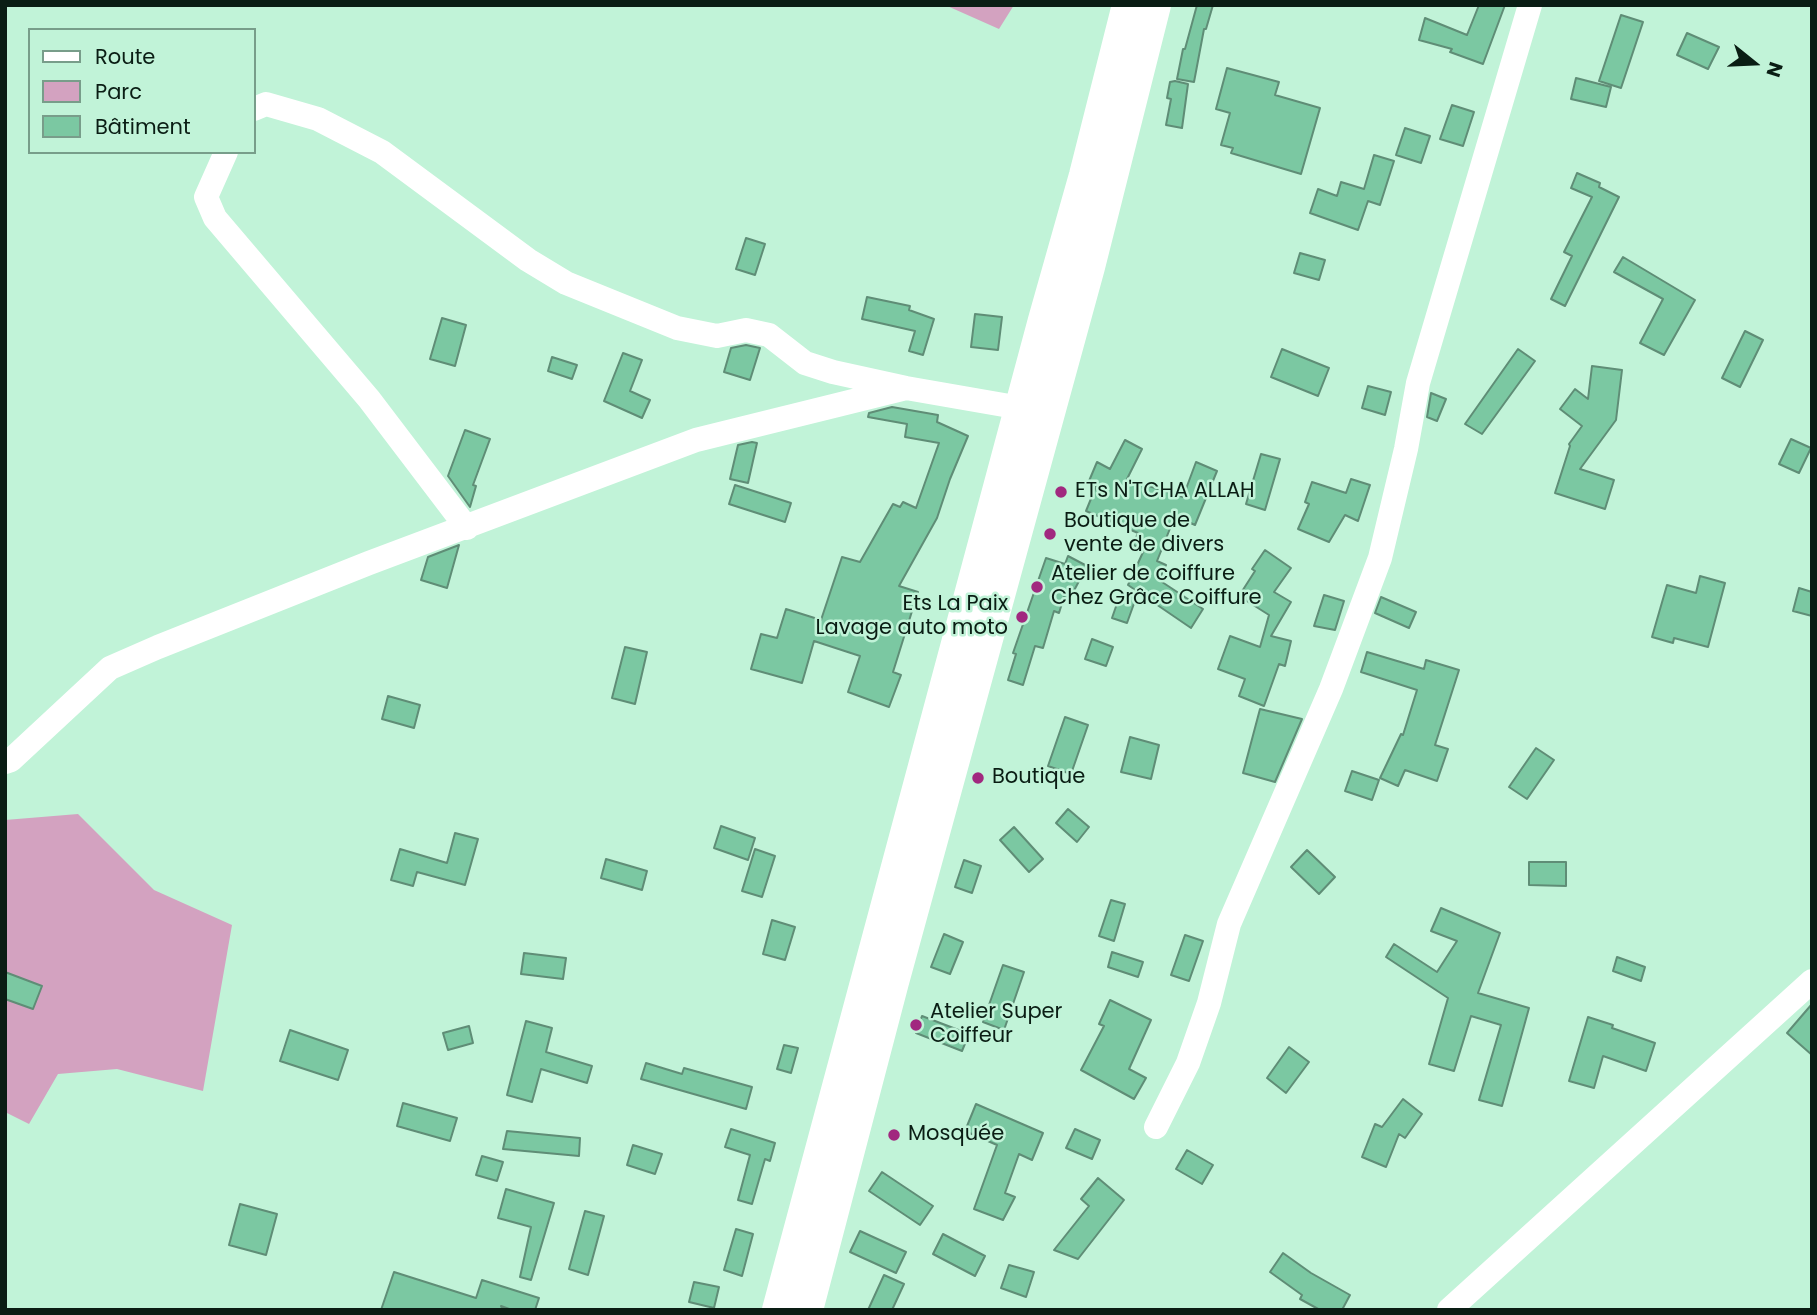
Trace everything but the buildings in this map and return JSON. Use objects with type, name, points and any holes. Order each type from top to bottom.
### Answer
[{"type":"main road","points":[[778,1310],[1085,175],[1128,5]]},
{"type":"main road","points":[[807,1310],[893,982],[1089,267],[1155,5]]},
{"type":"street","points":[[1156,1127],[1188,1063],[1209,1003],[1229,924],[1331,689],[1380,558],[1406,449],[1418,383],[1530,5]]},
{"type":"street","points":[[256,107],[266,104],[317,119],[382,152],[528,260],[566,283],[677,328],[717,336],[746,330],[769,335],[805,363],[906,388],[1021,408]]},
{"type":"street","points":[[225,154],[206,197],[215,218],[369,399],[467,528]]},
{"type":"street","points":[[5,762],[12,760],[110,668],[344,573],[696,440],[906,388]]},
{"type":"street","points":[[1449,1310],[1812,981]]},
{"type":"green space","points":[[945,5],[1014,5],[999,29]]},
{"type":"green space","points":[[78,814],[154,890],[232,925],[203,1091],[117,1069],[58,1074],[29,1124],[5,1112],[5,820]]},
{"type":"place","name":"ETs N'TCHA ALLAH","points":[[1061,492]]},
{"type":"place","name":"Boutique de vente de divers","points":[[1050,534]]},
{"type":"place","name":"Atelier de coiffure Chez Grâce Coiffure","points":[[1037,587]]},
{"type":"place","name":"Ets La Paix Lavage auto moto","points":[[1022,617]]},
{"type":"place","name":"Boutique","points":[[978,778]]},
{"type":"place","name":"Atelier Super Coiffeur","points":[[916,1025]]},
{"type":"place","name":"Mosquée","points":[[894,1135]]}]
